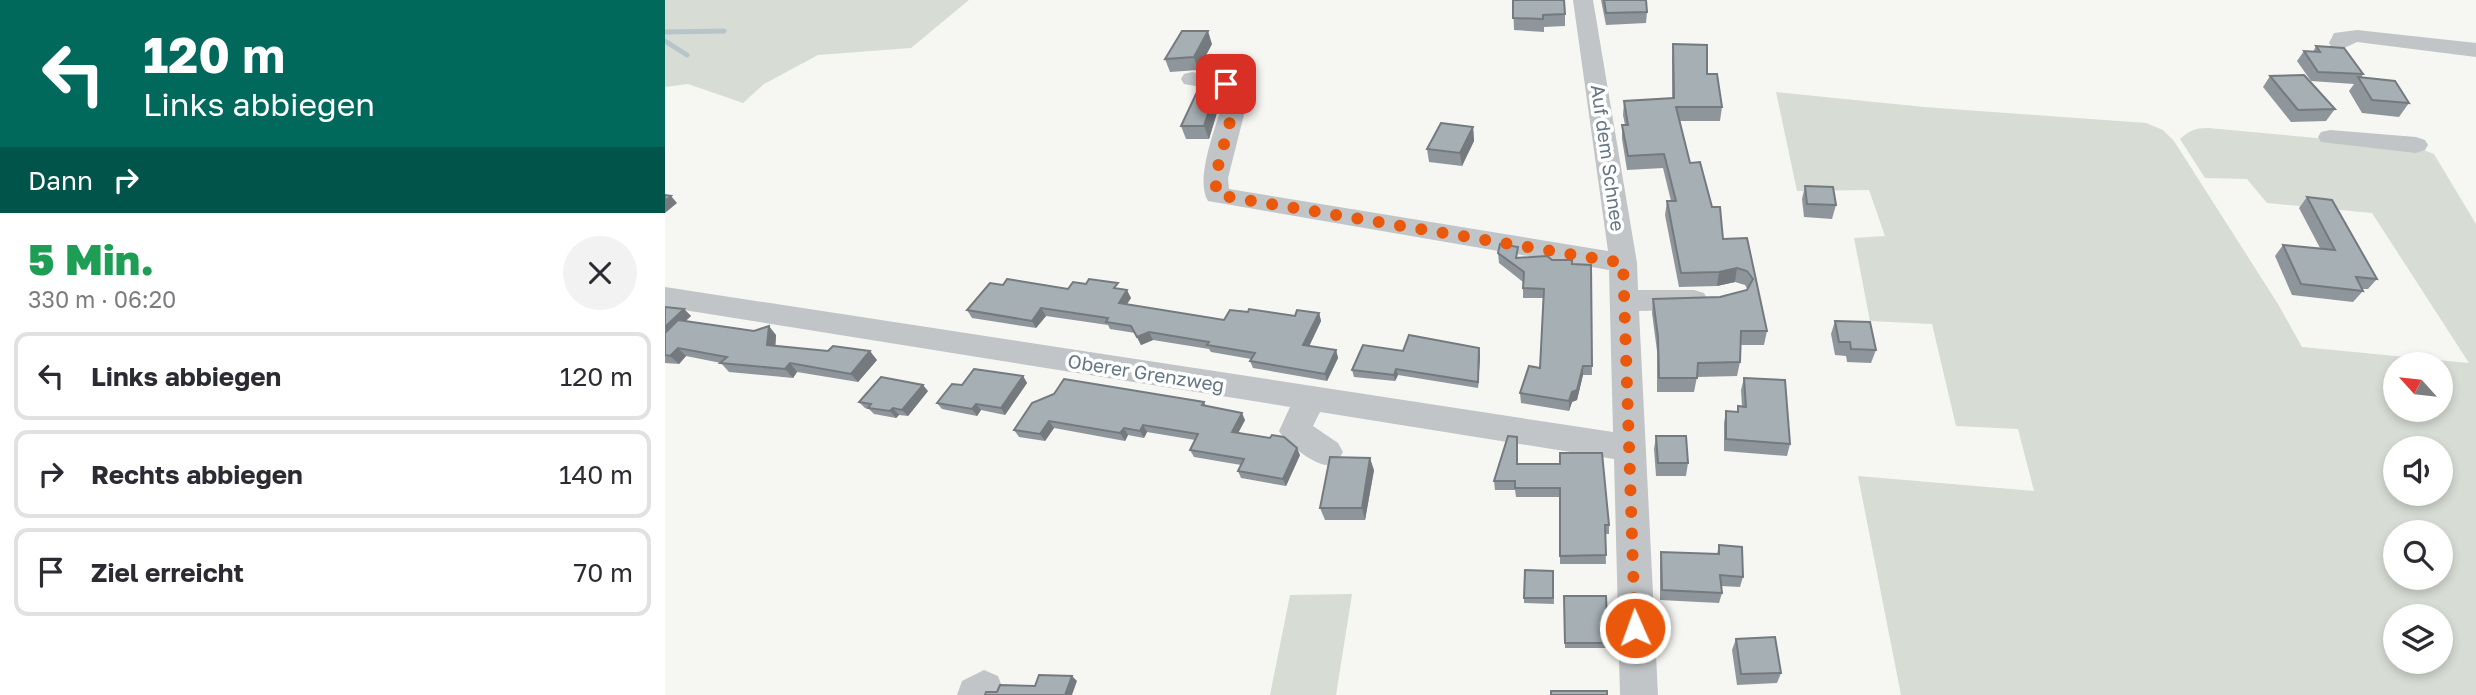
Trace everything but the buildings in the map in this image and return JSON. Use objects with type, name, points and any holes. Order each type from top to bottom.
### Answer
[{"type":"street","name":"Auf dem Schnee","points":[[1583,0],[1623,263],[1639,695]]},
{"type":"street","points":[[2340,43],[2347,36],[2357,36],[2476,50]]},
{"type":"street","points":[[1192,79],[1226,84],[1236,99],[1215,178],[1217,195],[1623,263]]},
{"type":"street","points":[[2330,137],[2416,145]]},
{"type":"street","name":"Oberer Grenzweg","points":[[665,297],[1628,448]]},
{"type":"street","points":[[1625,301],[1717,299]]},
{"type":"street","points":[[1310,398],[1295,431],[1327,452]]},
{"type":"shaded area","points":[[665,0],[969,0],[911,48],[818,55],[764,84],[743,103],[688,84],[665,87]]},
{"type":"shaded area","points":[[1776,92],[1924,107],[2146,123],[2163,130],[2174,141],[2278,304],[2302,347],[2383,355],[2383,422],[2453,422],[2453,361],[2469,363],[2372,213],[2267,203],[2247,179],[2205,178],[2180,139],[2192,130],[2208,128],[2416,147],[2434,154],[2476,224],[2476,695],[1901,695],[1858,476],[2034,491],[2018,429],[1956,426],[1932,324],[1870,321],[1854,238],[1885,236],[1869,190],[1797,191]]},
{"type":"shaded area","points":[[1352,594],[1336,695],[1270,695],[1290,595]]},
{"type":"waterway","points":[[665,32],[724,31]]},
{"type":"waterway","points":[[665,41],[687,55]]},
{"type":"route","points":[[1226,84],[1236,99],[1215,178],[1217,195],[1623,263],[1635,628]]}]
